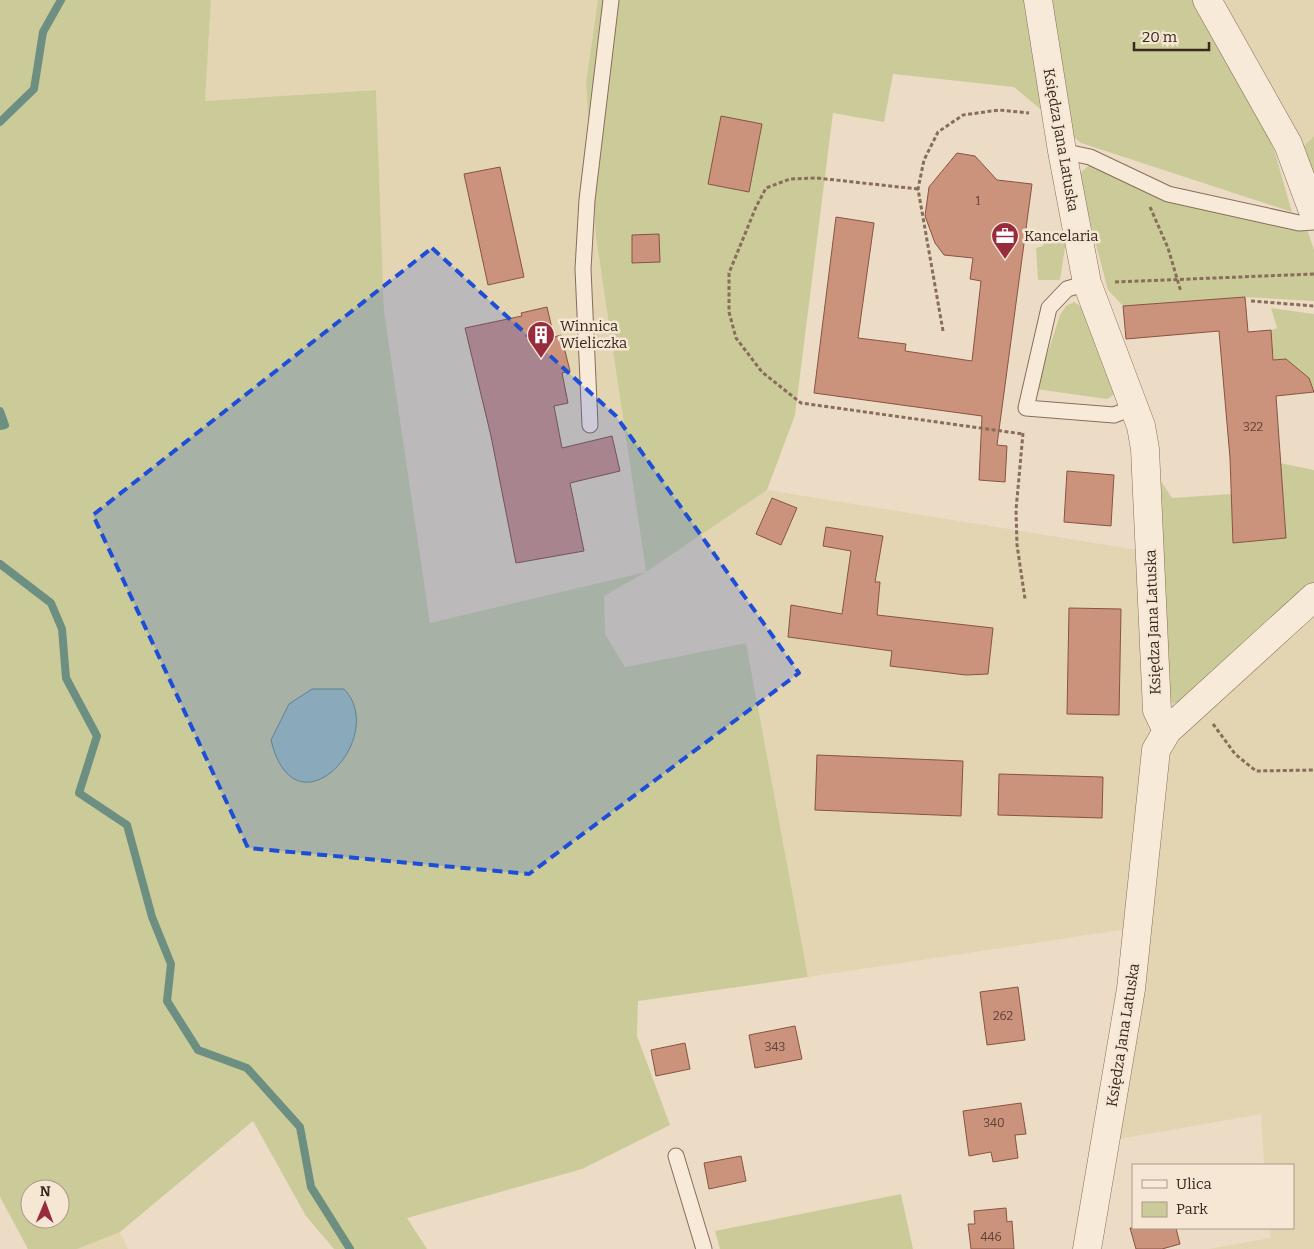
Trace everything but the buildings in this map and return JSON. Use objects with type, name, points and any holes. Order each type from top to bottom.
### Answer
[{"type":"street","name":"Księdza Jana Latuska","points":[[1038,0],[1062,151],[1087,283],[1132,408],[1141,426],[1145,449],[1157,710],[1167,731],[1156,750],[1131,990],[1087,1249]]},
{"type":"street","points":[[1206,0],[1288,144],[1314,214]]},
{"type":"street","points":[[1167,731],[1314,597]]},
{"type":"lane","points":[[590,425],[583,269],[587,200],[611,0]]},
{"type":"lane","points":[[1062,151],[1090,157],[1168,194],[1299,223],[1314,222]]},
{"type":"lane","points":[[1087,283],[1067,289],[1049,308],[1026,408],[1114,415],[1132,408]]},
{"type":"lane","points":[[676,1156],[704,1249]]},
{"type":"path","points":[[943,331],[918,189],[924,160],[938,132],[964,115],[999,110],[1056,115]]},
{"type":"path","points":[[918,189],[817,178],[790,179],[766,188],[756,206],[729,273],[729,312],[736,338],[762,372],[801,403],[1023,434]]},
{"type":"path","points":[[1137,180],[1168,248],[1181,292]]},
{"type":"path","points":[[1087,283],[1314,274]]},
{"type":"path","points":[[1251,301],[1314,306]]},
{"type":"path","points":[[1025,599],[1017,545],[1016,510],[1026,408]]},
{"type":"path","points":[[1194,706],[1213,724],[1235,754],[1256,770],[1314,770]]},
{"type":"highlighted area","points":[[432,248],[616,416],[799,673],[529,874],[248,848],[93,515]]},
{"type":"shaded area","points":[[211,0],[598,0],[586,83],[596,237],[646,572],[767,490],[1138,550],[1145,716],[1314,610],[1314,1249],[1209,1249],[1270,1238],[1270,1229],[1294,1229],[1294,1164],[1264,1164],[1261,1114],[1097,1143],[1127,929],[808,977],[746,643],[625,667],[605,634],[604,596],[644,573],[430,623],[384,311],[376,90],[205,101]]},
{"type":"shaded area","points":[[1194,0],[1314,0],[1314,136],[1303,147]]},
{"type":"shaded area","points":[[312,689],[344,689],[355,709],[355,731],[347,753],[334,770],[317,780],[299,781],[283,768],[271,740],[289,704]]},
{"type":"shaded area","points":[[120,1232],[128,1249],[75,1249]]},
{"type":"green space","points":[[0,0],[211,0],[205,101],[376,90],[384,311],[430,623],[646,572],[604,596],[605,634],[625,667],[746,643],[808,977],[638,1001],[637,1036],[670,1125],[582,1169],[407,1218],[427,1249],[334,1249],[306,1216],[253,1121],[120,1232],[77,1249],[28,1249],[0,1197]]},
{"type":"green space","points":[[598,0],[1194,0],[1266,122],[1292,212],[1081,143],[1014,87],[893,74],[884,122],[833,113],[795,415],[767,490],[646,572],[596,237],[586,83]]},
{"type":"green space","points":[[1314,136],[1314,174],[1303,147]]},
{"type":"green space","points":[[1090,165],[1307,229],[1314,250],[1314,301],[1245,297],[1123,306],[1108,290],[1079,180],[1082,171]]},
{"type":"green space","points":[[1047,233],[1066,241],[1060,280],[1038,280],[1036,248],[1043,246]]},
{"type":"green space","points":[[1074,302],[1081,307],[1115,394],[1107,399],[1036,389],[1060,315],[1066,306]]},
{"type":"green space","points":[[1271,308],[1314,314],[1314,390],[1309,378],[1286,359],[1273,360],[1271,330],[1277,328]]},
{"type":"green space","points":[[1280,463],[1314,470],[1314,584],[1184,702],[1173,703],[1168,700],[1161,481],[1172,498],[1231,494]]},
{"type":"green space","points":[[901,1194],[913,1249],[720,1249],[715,1231]]},
{"type":"waterway","points":[[0,122],[34,89],[43,32],[61,0]]},
{"type":"waterway","points":[[0,411],[5,425],[0,426]]},
{"type":"waterway","points":[[0,564],[51,603],[62,629],[66,678],[97,736],[79,793],[127,825],[152,917],[171,964],[167,1001],[198,1050],[247,1068],[300,1127],[311,1187],[350,1249]]},
{"type":"place","name":"Kancelaria","points":[[1005,260]]},
{"type":"place","name":"Winnica Wieliczka","points":[[541,359]]}]
